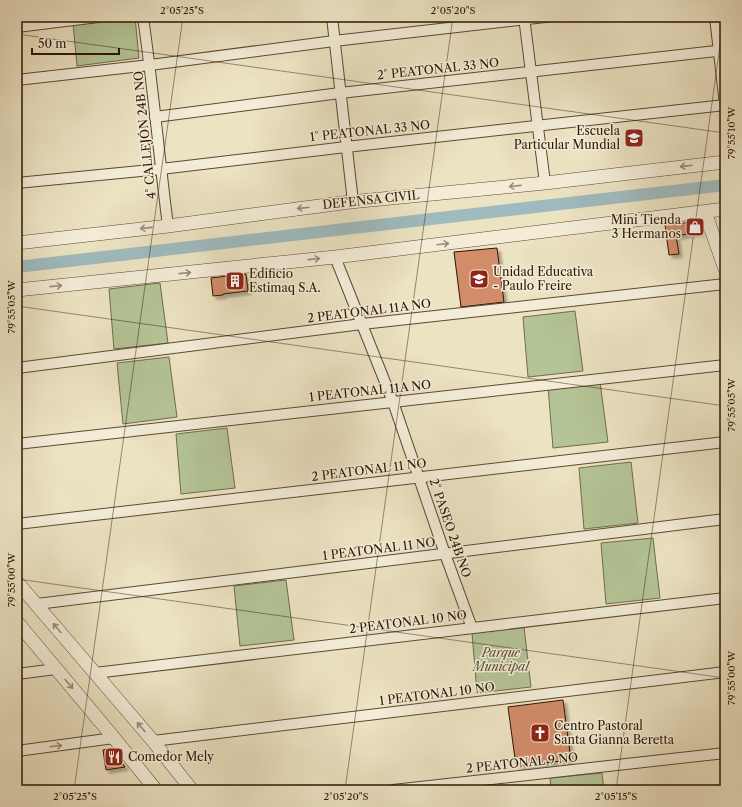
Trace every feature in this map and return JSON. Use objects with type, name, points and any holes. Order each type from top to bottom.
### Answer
[{"type":"street","points":[[17,27],[98,17]]},
{"type":"street","name":"4° CALLEJÓN 24B NO","points":[[143,17],[150,65],[168,226]]},
{"type":"street","points":[[332,17],[353,202]]},
{"type":"street","points":[[17,80],[150,65],[525,18],[545,17]]},
{"type":"street","points":[[715,17],[722,51],[725,105]]},
{"type":"street","points":[[525,18],[545,183]]},
{"type":"street","name":"2° PEATONAL 33 NO","points":[[155,117],[340,93],[722,51]]},
{"type":"street","name":"1° PEATONAL 33 NO","points":[[17,184],[725,105]]},
{"type":"street","name":"DEFENSA CIVIL","points":[[17,243],[168,226],[353,202],[545,183],[725,162]]},
{"type":"street","points":[[17,290],[335,257],[725,209]]},
{"type":"street","points":[[705,212],[725,269]]},
{"type":"street","name":"2° PASEO 24B NO","points":[[335,257],[393,402],[472,628]]},
{"type":"street","name":"2 PEATONAL 11A NO","points":[[17,368],[362,324],[725,284]]},
{"type":"street","name":"1 PEATONAL 11A NO","points":[[17,444],[725,365]]},
{"type":"street","name":"2 PEATONAL 11 NO","points":[[17,524],[725,442]]},
{"type":"street","name":"1 PEATONAL 11 NO","points":[[37,604],[725,519]]},
{"type":"street","points":[[17,582],[153,741],[187,787]]},
{"type":"street","name":"2 PEATONAL 10 NO","points":[[95,673],[725,598]]},
{"type":"street","points":[[17,622],[156,790]]},
{"type":"street","points":[[17,674],[56,669]]},
{"type":"street","name":"1 PEATONAL 10 NO","points":[[153,741],[725,672]]},
{"type":"street","points":[[17,751],[114,738]]},
{"type":"street","name":"2 PEATONAL 9 NO","points":[[394,790],[725,753]]},
{"type":"green space","points":[[135,17],[139,58],[77,66],[73,23]]},
{"type":"green space","points":[[160,283],[168,343],[114,349],[109,289]]},
{"type":"green space","points":[[575,311],[583,371],[528,377],[523,317]]},
{"type":"green space","points":[[169,357],[177,417],[123,424],[117,363]]},
{"type":"green space","points":[[600,382],[608,442],[553,448],[548,387]]},
{"type":"green space","points":[[227,428],[235,488],[181,494],[176,434]]},
{"type":"green space","points":[[631,462],[638,523],[584,529],[579,468]]},
{"type":"green space","points":[[653,538],[660,598],[606,604],[601,543]]},
{"type":"green space","points":[[286,580],[294,640],[240,646],[234,586]]},
{"type":"green space","name":"Parque Municipal","points":[[524,627],[531,687],[477,693],[472,633]]},
{"type":"green space","points":[[602,773],[604,790],[551,790],[550,778]]},
{"type":"building","points":[[698,220],[700,232],[676,236],[679,254],[669,255],[665,225],[674,223],[674,225]]},
{"type":"building","name":"Unidad Educativa - Paulo Freire","points":[[497,248],[504,302],[461,307],[454,252]]},
{"type":"building","name":"Edificio Estimaq S.A.","points":[[246,274],[248,291],[213,296],[211,278]]},
{"type":"building","name":"Centro Pastoral Santa Gianna Beretta","points":[[563,700],[571,760],[516,766],[508,707]]},
{"type":"building","points":[[111,748],[125,767],[106,770],[103,750]]},
{"type":"waterway","points":[[17,267],[725,185]]},
{"type":"place","name":"Escuela Particular Mundial","points":[[634,138]]},
{"type":"place","name":"Mini Tienda 3 Hermanos","points":[[695,227]]},
{"type":"place","name":"Unidad Educativa - Paulo Freire","points":[[479,279]]},
{"type":"place","name":"Edificio Estimaq S.A.","points":[[235,281]]},
{"type":"place","name":"Centro Pastoral Santa Gianna Beretta","points":[[540,733]]},
{"type":"place","name":"Comedor Mely","points":[[114,757]]}]
